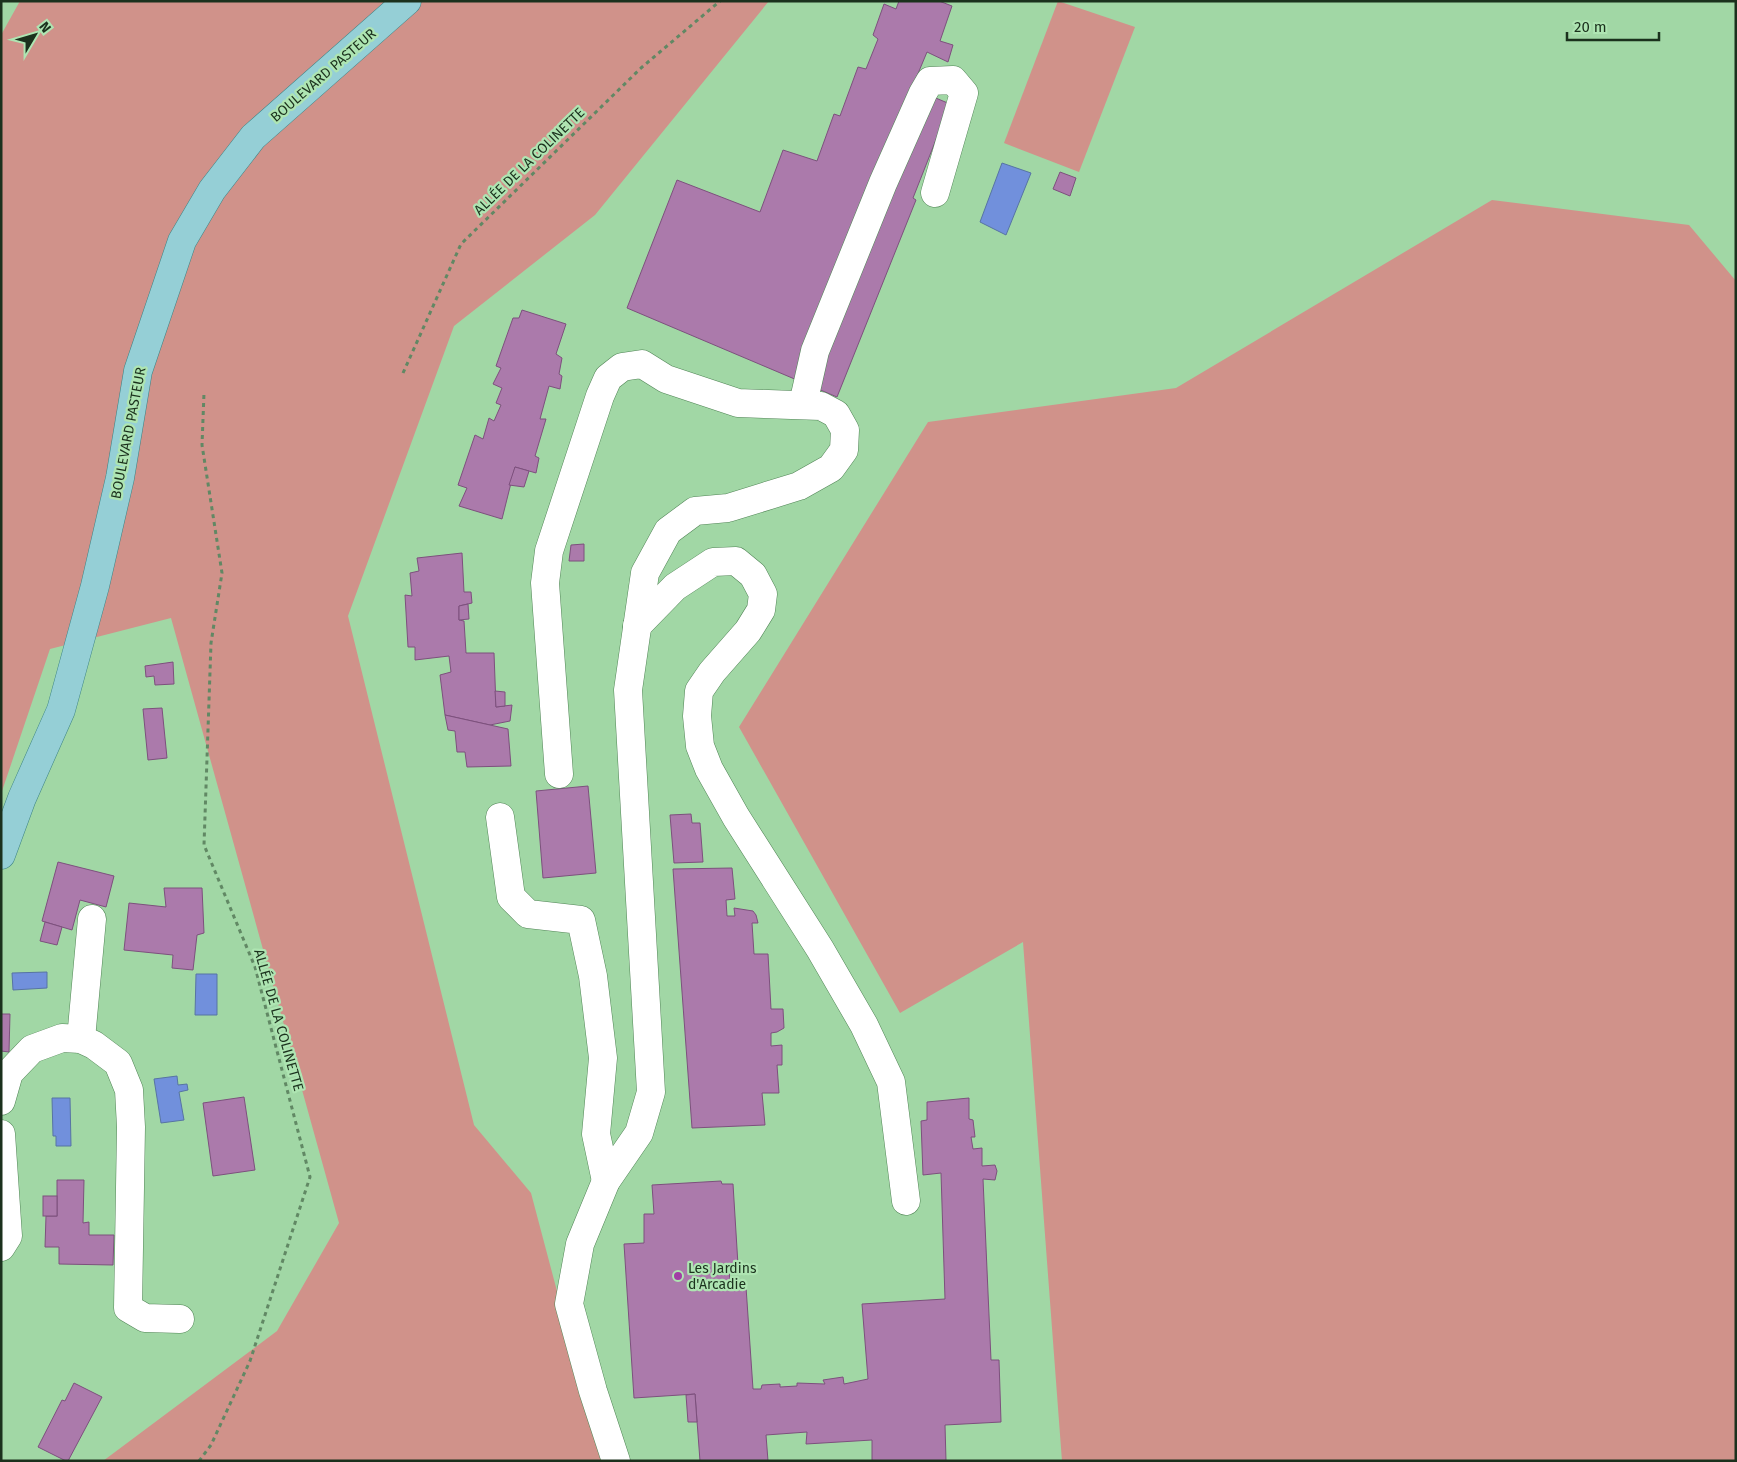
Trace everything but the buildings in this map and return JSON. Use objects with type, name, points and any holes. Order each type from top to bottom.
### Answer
[{"type":"main road","name":"BOULEVARD PASTEUR","points":[[1,855],[22,798],[61,710],[95,586],[116,496],[138,371],[182,241],[212,190],[253,137],[407,1]]},
{"type":"street","points":[[804,404],[815,351],[883,183],[923,93],[930,81],[953,80],[964,93],[934,193]]},
{"type":"street","points":[[559,774],[545,583],[549,551],[600,396],[608,378],[622,367],[642,364],[666,379],[738,403],[804,404],[821,406],[836,414],[845,430],[844,450],[831,468],[790,489],[728,508],[695,511],[668,531],[645,573],[628,690],[651,1092],[639,1132],[606,1181],[580,1244],[569,1304],[593,1391],[616,1461]]},
{"type":"street","points":[[637,626],[674,587],[713,562],[736,561],[754,575],[763,594],[761,610],[748,631],[712,672],[699,691],[697,716],[700,746],[709,769],[736,817],[820,949],[864,1025],[891,1082],[906,1202]]},
{"type":"street","points":[[500,817],[510,897],[528,914],[581,920],[593,976],[603,1058],[596,1134],[606,1181]]},
{"type":"street","points":[[81,1039],[92,919]]},
{"type":"street","points":[[1,1101],[9,1073],[32,1049],[62,1038],[81,1039],[94,1045],[118,1063],[130,1090],[128,1308],[145,1318],[180,1319]]},
{"type":"street","points":[[1,1134],[8,1236],[1,1247]]},
{"type":"path","name":"ALLÉE DE LA COLINETTE","points":[[403,373],[461,244],[641,68],[720,1]]},
{"type":"path","name":"ALLÉE DE LA COLINETTE","points":[[199,1461],[211,1445],[250,1360],[310,1177],[256,967],[204,845],[211,643],[222,573],[202,445],[204,392]]},
{"type":"shaded area","points":[[20,1],[769,1],[595,215],[454,326],[348,616],[474,1125],[531,1193],[602,1461],[103,1461],[277,1331],[339,1223],[171,618],[50,649],[1,794],[1,35]]},
{"type":"shaded area","points":[[1058,1],[1135,27],[1079,172],[1004,143]]},
{"type":"shaded area","points":[[1492,200],[1689,225],[1736,281],[1736,1461],[1062,1461],[1023,942],[900,1013],[739,727],[928,422],[1176,388]]},
{"type":"water","points":[[1002,163],[1031,173],[1006,235],[980,222]]},
{"type":"water","points":[[47,972],[47,988],[13,990],[12,973]]},
{"type":"water","points":[[196,974],[217,974],[217,1015],[195,1015]]},
{"type":"water","points":[[177,1076],[178,1085],[187,1084],[188,1090],[179,1092],[184,1120],[161,1123],[154,1079]]},
{"type":"water","points":[[52,1098],[70,1098],[71,1146],[56,1146],[56,1136],[53,1136]]},
{"type":"place","name":"Les Jardins d'Arcadie","points":[[678,1276]]}]
